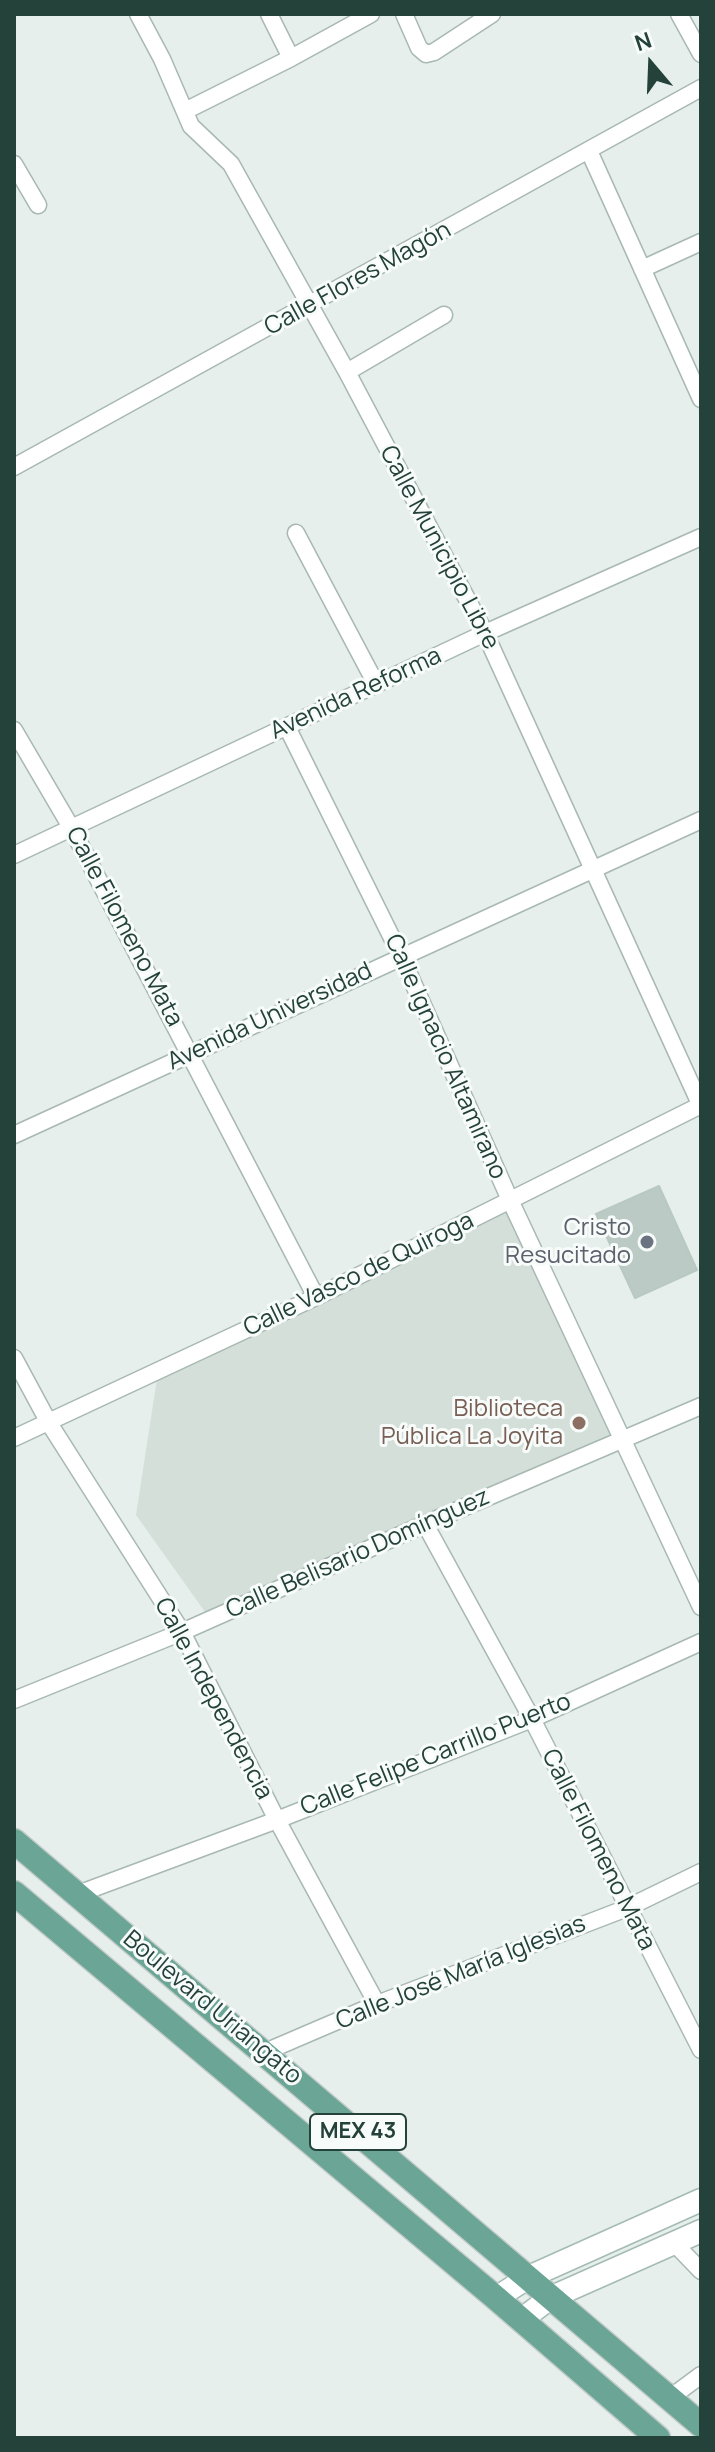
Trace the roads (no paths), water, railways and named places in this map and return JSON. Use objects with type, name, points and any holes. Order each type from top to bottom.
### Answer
[{"type":"main road","name":"Boulevard Uriangato","points":[[14,1841],[701,2425]]},
{"type":"main road","name":"Boulevard Uriangato","points":[[16,1900],[496,2298],[658,2438]]},
{"type":"street","name":"Calle Municipio Libre","points":[[138,14],[162,59],[191,126],[231,164],[347,372],[485,633],[701,1105]]},
{"type":"street","points":[[269,14],[291,58]]},
{"type":"street","points":[[185,111],[371,14]]},
{"type":"street","points":[[404,14],[419,48],[426,54],[434,52],[492,14]]},
{"type":"street","points":[[679,14],[701,54]]},
{"type":"street","name":"Calle Flores Magón","points":[[14,467],[701,88]]},
{"type":"street","points":[[589,151],[699,388]]},
{"type":"street","points":[[14,164],[38,205]]},
{"type":"street","points":[[642,269],[701,242]]},
{"type":"street","points":[[347,372],[444,315]]},
{"type":"street","points":[[296,533],[376,684]]},
{"type":"street","name":"Avenida Reforma","points":[[14,855],[485,633],[701,537]]},
{"type":"street","name":"Calle Ignacio Altamirano","points":[[287,727],[401,956],[510,1200],[701,1607]]},
{"type":"street","name":"Calle Filomeno Mata","points":[[14,730],[72,829],[316,1297]]},
{"type":"street","name":"Avenida Universidad","points":[[14,1135],[701,820]]},
{"type":"street","name":"Calle Vasco de Quiroga","points":[[14,1438],[316,1297],[701,1105]]},
{"type":"street","name":"Calle Independencia","points":[[14,1358],[49,1423],[182,1632],[277,1820],[377,2004]]},
{"type":"street","name":"Calle Belisario Domínguez","points":[[17,1694],[182,1632],[701,1406]]},
{"type":"street","name":"Calle Filomeno Mata","points":[[425,1524],[532,1719],[701,2050]]},
{"type":"street","name":"Calle Felipe Carrillo Puerto","points":[[78,1894],[277,1820],[532,1719],[701,1642]]},
{"type":"street","name":"Calle José María Iglesias","points":[[265,2052],[377,2004],[627,1908],[701,1872]]},
{"type":"street","points":[[496,2298],[529,2277],[701,2200]]},
{"type":"street","points":[[521,2320],[550,2298],[701,2231]]},
{"type":"street","points":[[674,2243],[701,2271]]},
{"type":"street","points":[[670,2398],[701,2375]]},
{"type":"place","name":"Cristo Resucitado","points":[[647,1242]]},
{"type":"place","name":"Biblioteca Pública La Joyita","points":[[579,1423]]}]
